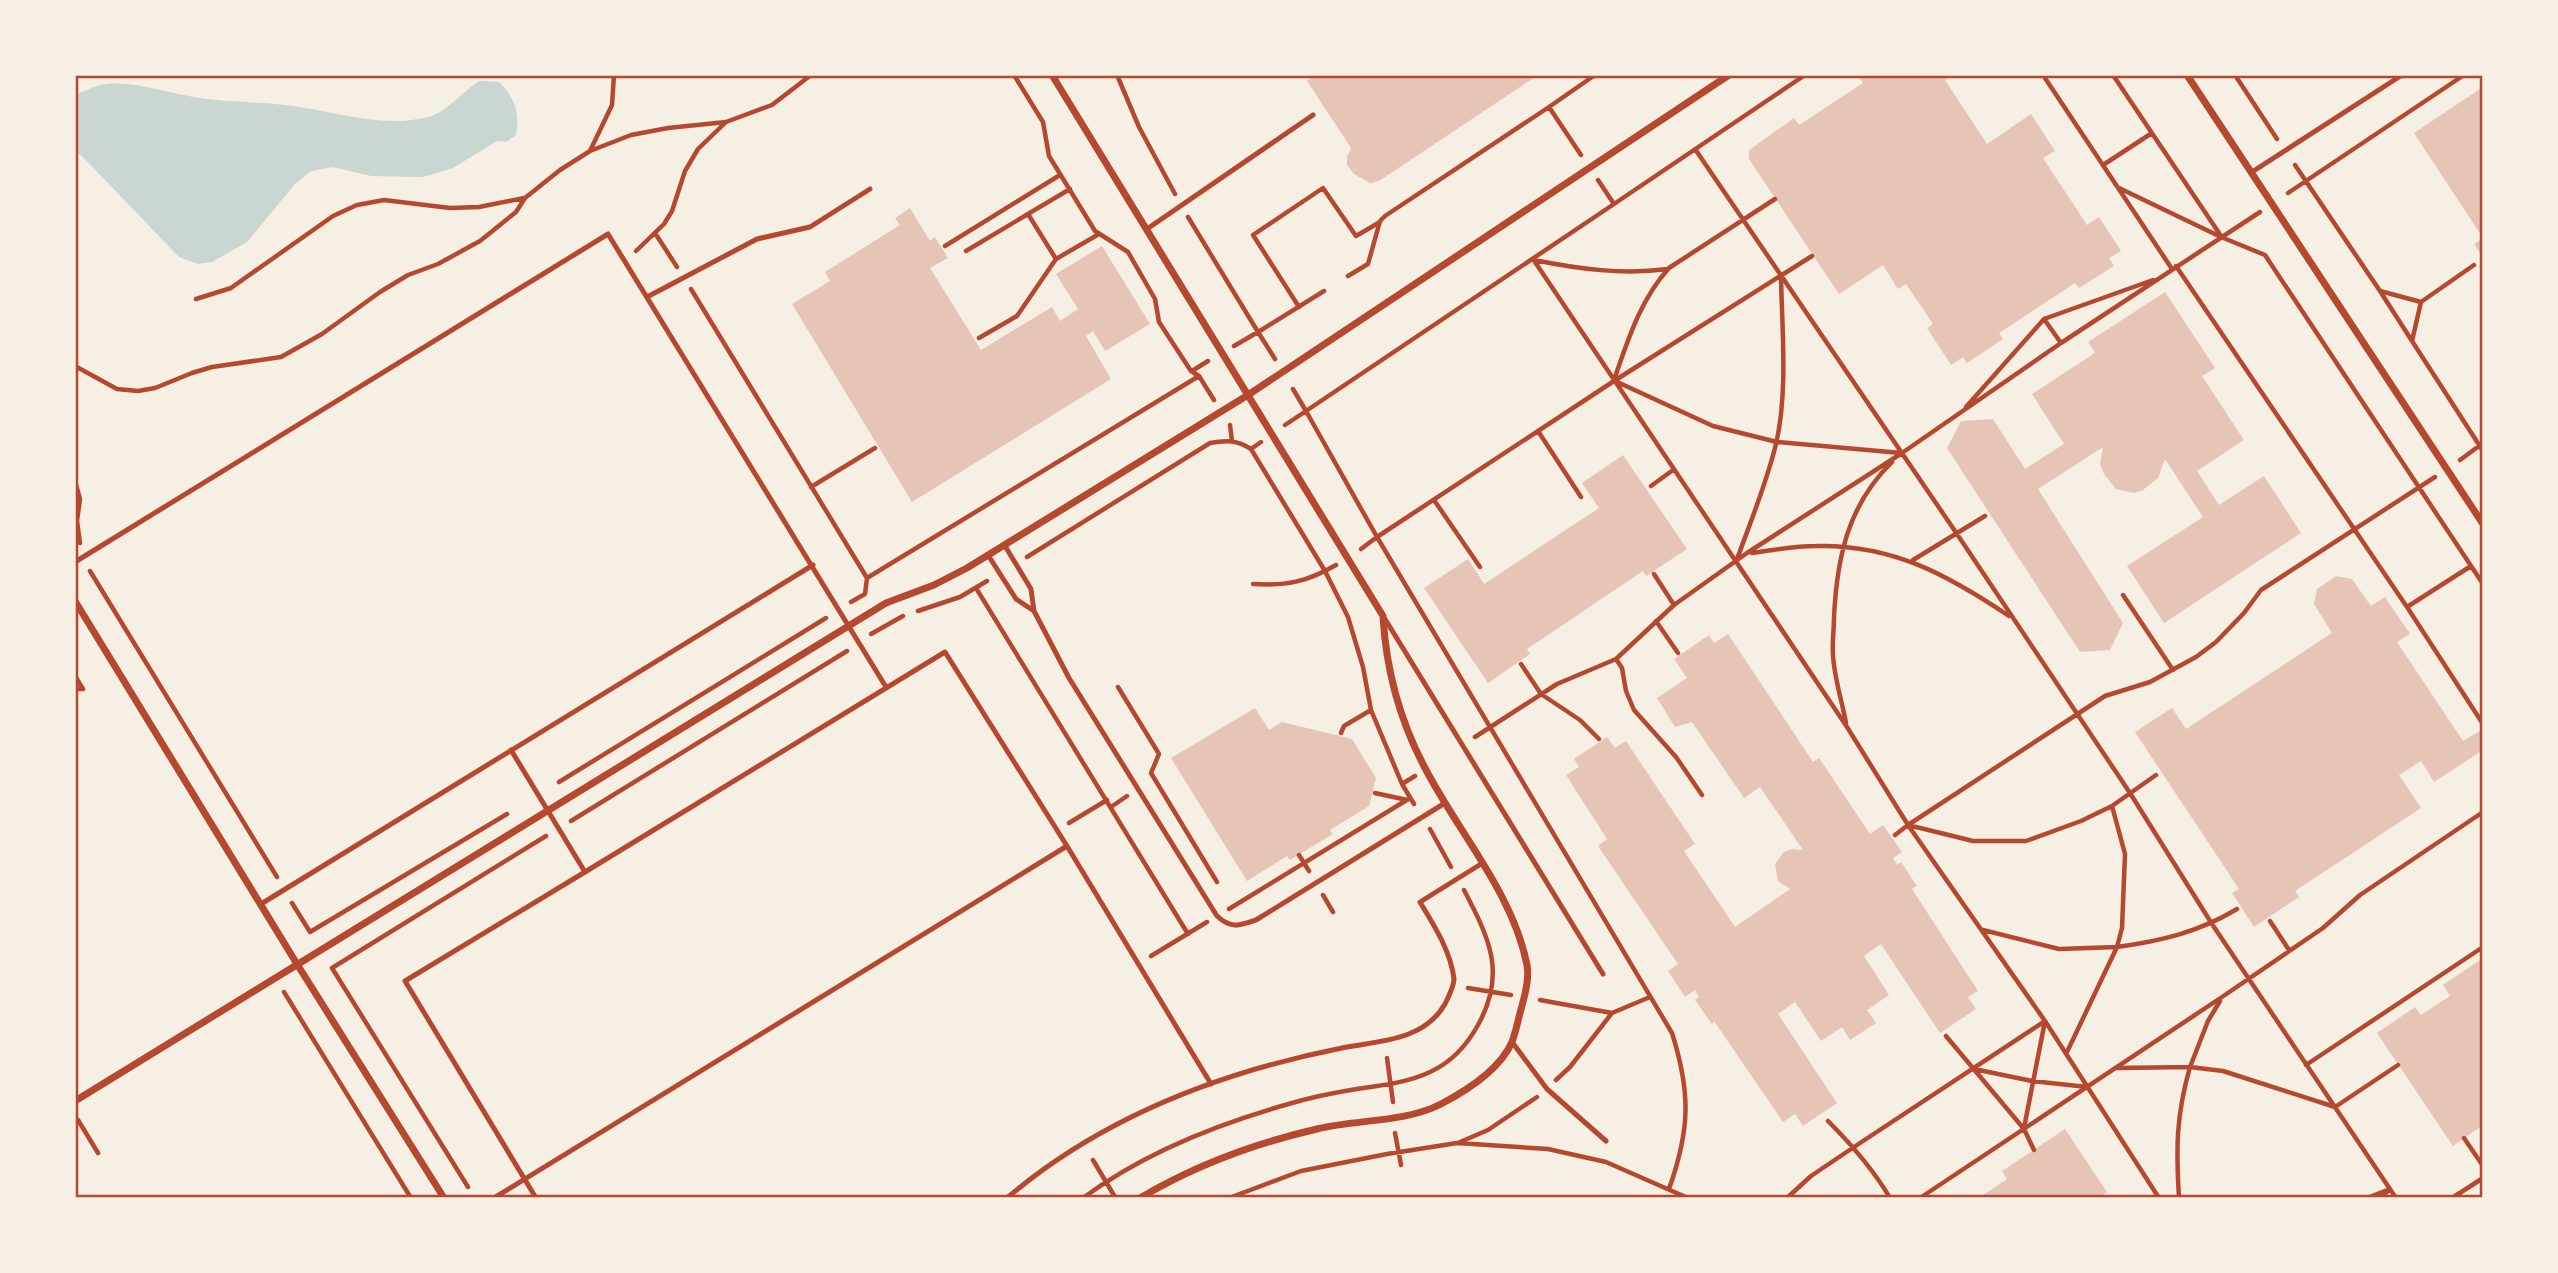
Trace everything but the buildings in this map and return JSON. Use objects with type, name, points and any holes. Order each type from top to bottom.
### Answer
[{"type":"street","points":[[1052,75],[1383,617],[1385,648],[1395,697],[1406,730],[1425,769],[1511,914],[1528,967],[1524,998],[1512,1042],[1502,1059],[1467,1089],[1439,1105],[1411,1115],[1318,1128],[1272,1141],[1198,1169],[1140,1198]]},
{"type":"street","points":[[75,1101],[849,625],[886,603],[934,585],[1004,546],[1248,395],[1729,75]]},
{"type":"street","points":[[2187,75],[2483,524]]},
{"type":"street","points":[[75,600],[297,964],[444,1198]]},
{"type":"lane","points":[[2252,172],[2402,75]]},
{"type":"lane","points":[[1147,229],[1313,115]]},
{"type":"lane","points":[[648,297],[757,239],[810,227],[870,189]]},
{"type":"lane","points":[[75,562],[608,234],[886,687]]},
{"type":"lane","points":[[1004,546],[1031,589],[1034,611],[1069,678],[1217,916],[1226,924],[1241,925],[1256,920],[1445,803]]},
{"type":"lane","points":[[988,555],[1016,599],[1034,611]]},
{"type":"lane","points":[[261,904],[813,565]]},
{"type":"lane","points":[[1383,617],[1603,974]]},
{"type":"lane","points":[[536,1198],[405,981],[945,652],[1211,1084]]},
{"type":"lane","points":[[511,750],[585,872]]},
{"type":"lane","points":[[494,1198],[1066,846]]},
{"type":"lane","points":[[1007,1198],[1025,1182],[1111,1128],[1178,1095],[1241,1073],[1308,1056],[1392,1041],[1426,1024],[1444,1006],[1454,982],[1446,949],[1420,902],[1481,864]]},
{"type":"lane","points":[[1512,1042],[1547,1089],[1606,1141]]},
{"type":"path","points":[[590,151],[612,105],[614,75]]},
{"type":"path","points":[[75,366],[117,389],[138,391],[155,388],[212,368],[281,357],[322,334],[389,286],[480,241],[510,218],[525,198],[560,170],[590,151],[631,135],[726,122],[772,105],[795,90],[811,75]]},
{"type":"path","points":[[867,578],[1199,376],[1191,372],[1159,322],[1155,299],[1128,252],[1099,234],[1049,156],[1042,122],[1014,75]]},
{"type":"path","points":[[1117,75],[1139,127],[1180,204],[1275,359]]},
{"type":"path","points":[[1614,204],[1805,75]]},
{"type":"path","points":[[2043,75],[2407,607],[2483,724]]},
{"type":"path","points":[[2113,75],[2221,237]]},
{"type":"path","points":[[2235,75],[2277,140]]},
{"type":"path","points":[[2288,193],[2464,75]]},
{"type":"path","points":[[1299,307],[1253,235],[1323,188],[1356,236],[1549,107]]},
{"type":"path","points":[[636,251],[673,211],[685,171],[698,149],[726,122]]},
{"type":"path","points":[[2103,165],[2152,133]]},
{"type":"path","points":[[1695,149],[1957,534],[2130,793],[2212,924],[2396,1198]]},
{"type":"path","points":[[2295,165],[2481,444],[2483,451]]},
{"type":"path","points":[[945,246],[1061,175]]},
{"type":"path","points":[[2119,188],[2265,255],[2483,584]]},
{"type":"path","points":[[966,251],[1070,189]]},
{"type":"path","points":[[196,299],[231,288],[334,216],[357,205],[384,200],[450,208],[479,207],[525,198]]},
{"type":"path","points":[[1614,381],[1632,326],[1657,282],[1669,268],[1775,200]]},
{"type":"path","points":[[1490,728],[1557,684],[1616,659],[1674,604],[1747,553],[1902,453],[2061,343],[2261,211]]},
{"type":"path","points":[[1028,214],[1056,259]]},
{"type":"path","points":[[1348,276],[1368,264],[1380,221]]},
{"type":"path","points":[[75,481],[80,499],[77,521],[82,557],[310,932],[864,594],[867,578],[655,233]]},
{"type":"path","points":[[979,338],[1017,316],[1056,259],[1099,234]]},
{"type":"path","points":[[1253,584],[1281,585],[1306,580],[1348,558],[1614,381],[1812,256]]},
{"type":"path","points":[[1306,411],[1533,259],[1610,272],[1669,268]]},
{"type":"path","points":[[1533,259],[1847,727],[1908,825],[2045,1021],[2159,1198]]},
{"type":"path","points":[[2412,341],[2421,302],[2474,265]]},
{"type":"path","points":[[1735,563],[1760,499],[1777,442],[1783,377],[1781,276]]},
{"type":"path","points":[[1962,412],[2044,319],[2160,277]]},
{"type":"path","points":[[1258,332],[1324,291]]},
{"type":"path","points":[[2380,291],[2421,302]]},
{"type":"path","points":[[2044,319],[2061,343]]},
{"type":"path","points":[[1614,381],[1713,426],[1777,442],[1902,453]]},
{"type":"path","points":[[1293,389],[1377,537],[1672,1033],[1682,1065],[1686,1122],[1678,1162],[1668,1189]]},
{"type":"path","points":[[1538,431],[1581,497]]},
{"type":"path","points":[[1016,564],[1210,443],[1227,440],[1241,443],[1251,449]]},
{"type":"path","points":[[2460,461],[2481,444]]},
{"type":"path","points":[[811,487],[874,448]]},
{"type":"path","points":[[1847,727],[1832,656],[1836,587],[1842,547],[1854,514],[1874,480],[1902,453]]},
{"type":"path","points":[[1651,486],[1674,470]]},
{"type":"path","points":[[1895,835],[2105,696],[2150,682],[2196,657],[2216,642],[2244,613],[2261,590],[2435,476]]},
{"type":"path","points":[[1434,500],[1480,567]]},
{"type":"path","points":[[1912,561],[1984,516]]},
{"type":"path","points":[[1747,553],[1816,546],[1886,552],[1950,579],[2013,619]]},
{"type":"path","points":[[2407,607],[2471,566]]},
{"type":"path","points":[[468,1187],[332,968],[859,642],[903,616],[951,600],[1000,573]]},
{"type":"path","points":[[1654,574],[1674,604]]},
{"type":"path","points":[[976,588],[1188,934]]},
{"type":"path","points":[[2123,596],[2173,670]]},
{"type":"path","points":[[1656,621],[1678,653]]},
{"type":"path","points":[[1616,659],[1622,668],[1634,710],[1676,757],[1702,795]]},
{"type":"path","points":[[1521,664],[1541,694],[1580,720],[1599,738]]},
{"type":"path","points":[[75,676],[83,689],[75,692]]},
{"type":"path","points":[[1118,687],[1159,754],[1151,773],[1218,884]]},
{"type":"path","points":[[1341,733],[1345,726],[1371,710]]},
{"type":"path","points":[[1908,825],[1973,841],[2026,841],[2081,821],[2112,806],[2155,775]]},
{"type":"path","points":[[1150,957],[1410,798],[1402,784]]},
{"type":"path","points":[[1375,793],[1406,800]]},
{"type":"path","points":[[1069,822],[1107,800]]},
{"type":"path","points":[[2066,1053],[2117,947],[2122,928],[2125,854],[2112,806]]},
{"type":"path","points":[[1920,1198],[2323,928],[2360,895],[2483,812]]},
{"type":"path","points":[[1299,855],[1311,875]]},
{"type":"path","points":[[1321,892],[1333,912]]},
{"type":"path","points":[[1983,930],[2059,948],[2117,947],[2160,941],[2212,924],[2237,909]]},
{"type":"path","points":[[2270,921],[2289,950]]},
{"type":"path","points":[[2306,1065],[2483,947]]},
{"type":"path","points":[[1467,988],[1511,995]]},
{"type":"path","points":[[284,992],[411,1198]]},
{"type":"path","points":[[2179,1198],[2176,1141],[2180,1101],[2208,1021],[2222,997]]},
{"type":"path","points":[[1540,1000],[1612,1013]]},
{"type":"path","points":[[1787,1198],[1811,1176],[2045,1021]]},
{"type":"path","points":[[2024,1129],[2045,1021]]},
{"type":"path","points":[[1947,1035],[2024,1129],[2034,1150]]},
{"type":"path","points":[[1387,1058],[1393,1104]]},
{"type":"path","points":[[2335,1107],[2398,1065]]},
{"type":"path","points":[[2117,1068],[2190,1067],[2223,1071],[2335,1107]]},
{"type":"path","points":[[1973,1069],[2032,1081],[2087,1087]]},
{"type":"path","points":[[78,1120],[98,1153]]},
{"type":"path","points":[[1828,1121],[1854,1147],[1891,1198]]},
{"type":"path","points":[[1395,1132],[1401,1165]]},
{"type":"path","points":[[2464,1138],[2483,1166]]},
{"type":"path","points":[[1229,1198],[1301,1171],[1457,1143],[1548,1149],[1606,1162],[1688,1198]]},
{"type":"path","points":[[1093,1160],[1115,1197]]},
{"type":"path","points":[[2452,1198],[2483,1178]]},
{"type":"path","points":[[2367,1198],[2390,1189]]},
{"type":"path","points":[[2381,1198],[2390,1189]]},
{"type":"shaded area","points":[[480,81],[499,82],[512,100],[517,112],[516,135],[506,142],[497,141],[453,168],[423,177],[371,176],[333,167],[311,171],[295,184],[247,242],[212,262],[198,264],[179,257],[82,156],[75,152],[75,95],[100,85],[137,85],[200,98],[302,107],[393,121],[435,114]]}]
